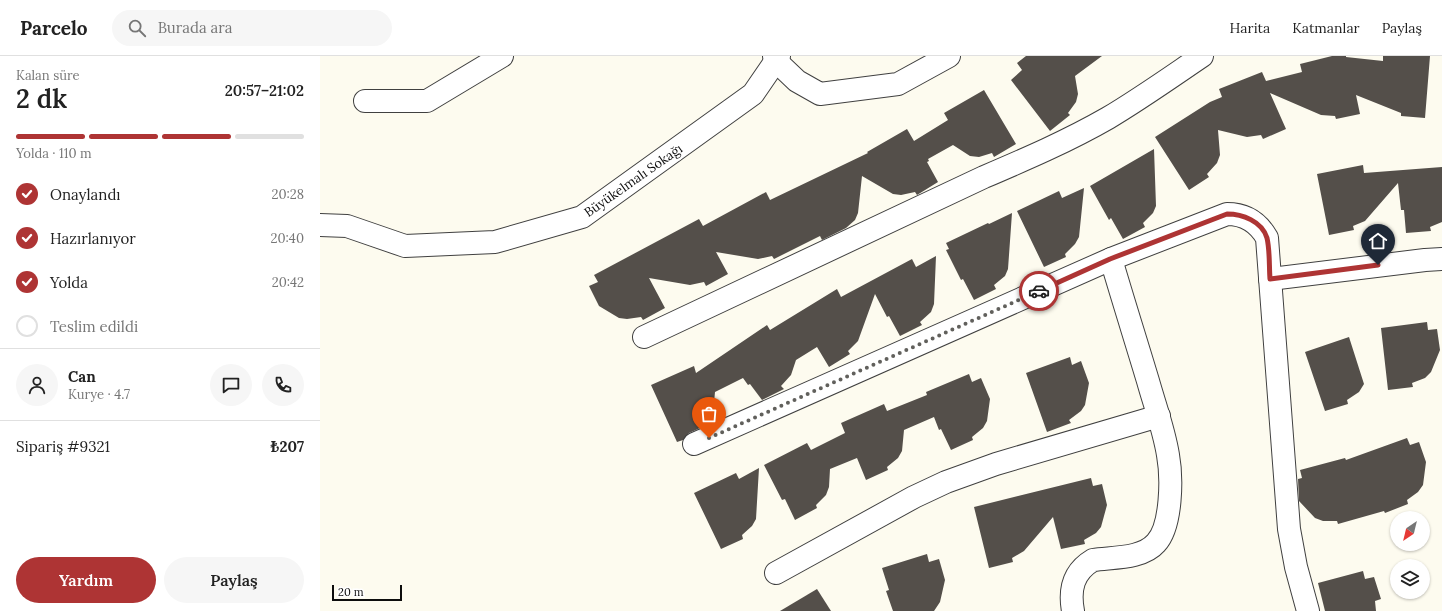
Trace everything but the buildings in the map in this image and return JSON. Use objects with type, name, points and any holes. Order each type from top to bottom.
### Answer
[{"type":"street","points":[[365,101],[427,101],[502,56]]},
{"type":"street","points":[[777,58],[797,81],[820,94],[898,84],[949,56]]},
{"type":"street","points":[[644,337],[1072,137],[1141,97],[1202,56]]},
{"type":"street","name":"Büyükelmalı Sokağı","points":[[320,225],[347,226],[406,246],[495,242],[582,217],[753,94],[777,58]]},
{"type":"street","points":[[694,444],[1110,259],[1227,214],[1243,216],[1257,224],[1267,238],[1289,529],[1296,567],[1308,611]]},
{"type":"street","points":[[1073,611],[1071,592],[1073,584],[1081,569],[1093,560],[1144,552],[1157,542],[1162,534],[1168,512],[1170,475],[1165,435],[1110,259]]},
{"type":"street","points":[[1270,279],[1442,259]]},
{"type":"street","points":[[776,573],[914,497],[946,482],[996,464],[1159,416]]},
{"type":"way so far","points":[[709,438],[1039,291]]},
{"type":"route","points":[[1039,291],[1110,259],[1227,214],[1235,214],[1251,219],[1263,231],[1267,238],[1270,279],[1378,265]]}]
